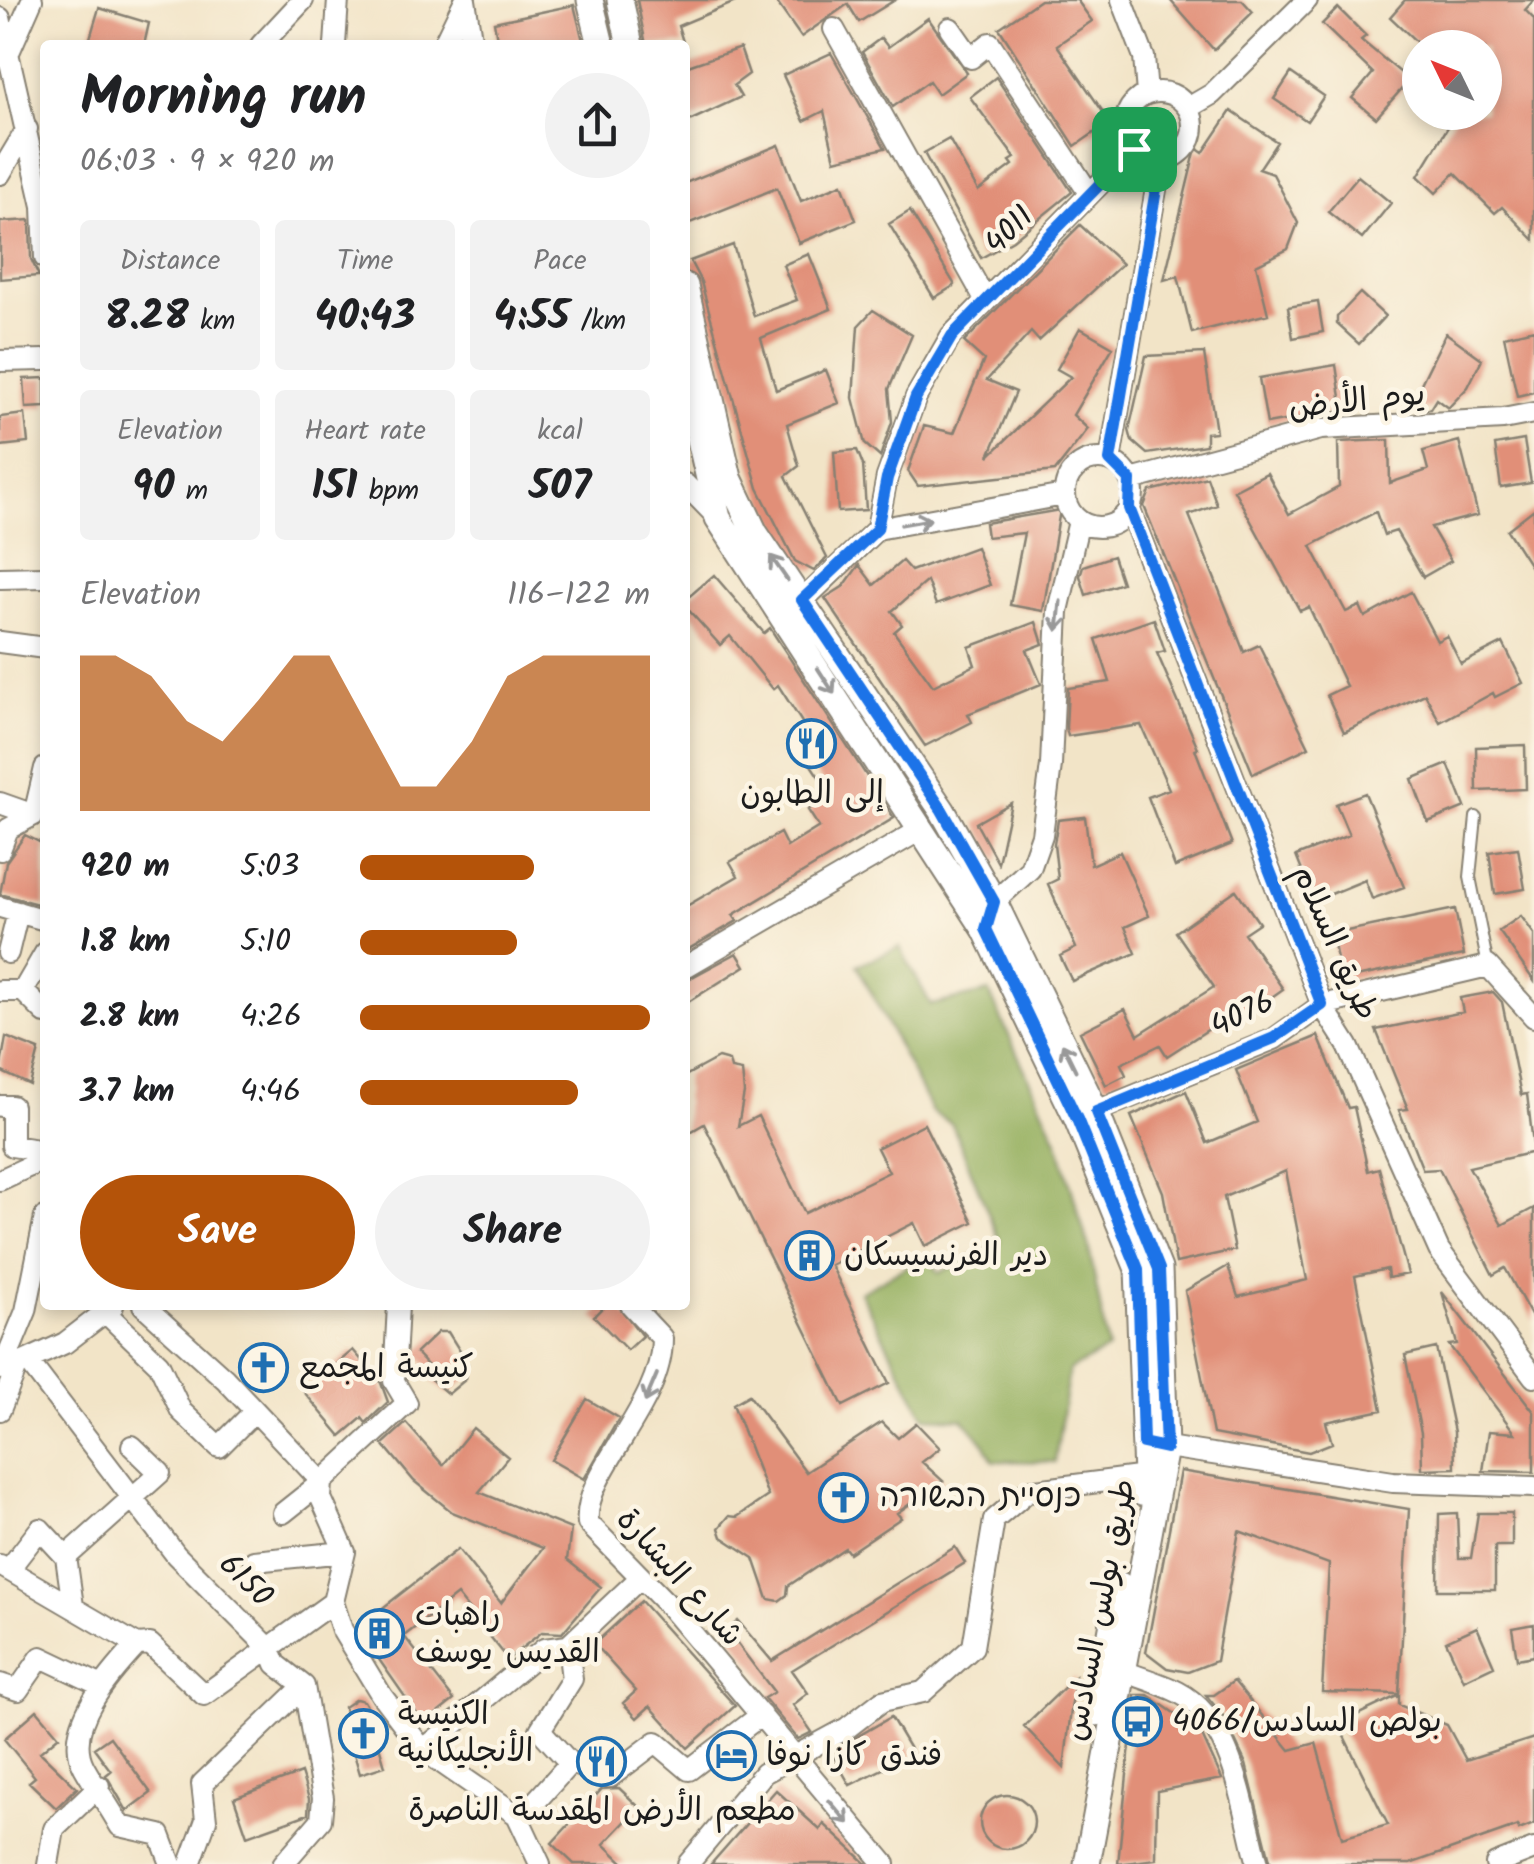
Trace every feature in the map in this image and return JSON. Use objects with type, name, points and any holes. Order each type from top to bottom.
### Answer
[{"type":"street","points":[[10,50],[32,0]]},
{"type":"street","points":[[266,40],[303,0]]},
{"type":"street","points":[[335,40],[338,0]]},
{"type":"street","points":[[445,40],[465,0]]},
{"type":"street","points":[[465,0],[471,40]]},
{"type":"street","points":[[590,0],[600,40]]},
{"type":"street","points":[[620,0],[629,40]]},
{"type":"street","points":[[1122,0],[1144,57],[1147,94]]},
{"type":"street","points":[[1188,108],[1212,94],[1307,0]]},
{"type":"street","points":[[0,18],[40,192]]},
{"type":"street","points":[[950,28],[971,58],[990,43],[1090,194]]},
{"type":"street","points":[[834,29],[985,299]]},
{"type":"street","points":[[1147,94],[1170,94],[1188,108],[1192,130],[1189,142],[1172,158],[1161,160],[1134,149],[1124,129],[1137,100],[1147,94]]},
{"type":"street","points":[[0,174],[27,129]]},
{"type":"street","name":"4011","points":[[877,529],[887,478],[916,397],[952,336],[1134,149]]},
{"type":"street","points":[[1110,460],[1161,160]]},
{"type":"street","name":"طريق بولس السادس","points":[[690,308],[728,478],[794,609],[922,830],[986,929],[1086,1116]]},
{"type":"street","points":[[0,360],[40,360]]},
{"type":"street","name":"طريق بولس السادس","points":[[690,396],[718,518],[794,609],[942,810],[994,902],[1086,1116],[1159,1269],[1154,1445],[1087,1864]]},
{"type":"street","name":"يوم الأرض","points":[[1130,480],[1320,430],[1503,420],[1534,412]]},
{"type":"street","points":[[1079,520],[1102,526],[1113,524],[1129,508],[1130,480],[1110,460]]},
{"type":"street","points":[[986,929],[994,902],[1030,869],[1042,835],[1058,611],[1079,520],[1064,495],[1066,481],[1081,463],[1110,460]]},
{"type":"street","points":[[690,489],[718,518]]},
{"type":"street","points":[[794,609],[877,529],[1064,495]]},
{"type":"street","name":"طريق السلام","points":[[1129,508],[1322,1005],[1348,1046],[1439,1250],[1534,1377]]},
{"type":"street","points":[[0,578],[40,577]]},
{"type":"street","points":[[0,642],[40,647]]},
{"type":"street","points":[[0,850],[8,829],[34,815],[40,789]]},
{"type":"street","points":[[0,803],[34,815]]},
{"type":"street","points":[[690,964],[922,830]]},
{"type":"street","points":[[8,953],[9,910],[40,919]]},
{"type":"street","points":[[23,991],[40,962]]},
{"type":"street","points":[[1488,966],[1534,1017]]},
{"type":"street","name":"4076","points":[[1086,1116],[1274,1038],[1322,1005],[1488,966]]},
{"type":"street","points":[[0,992],[23,991],[40,1008]]},
{"type":"street","points":[[0,1106],[12,1106],[12,1146],[40,1150]]},
{"type":"street","points":[[0,1180],[40,1161]]},
{"type":"street","points":[[0,1410],[40,1242]]},
{"type":"street","points":[[12,1366],[65,1343],[109,1310]]},
{"type":"street","points":[[111,1310],[159,1364],[181,1411],[219,1447],[254,1411]]},
{"type":"street","points":[[149,1310],[322,1482],[321,1498],[345,1552],[333,1602],[342,1630],[382,1696],[423,1750],[517,1814],[540,1864]]},
{"type":"street","points":[[283,1514],[407,1403],[394,1381],[398,1310]]},
{"type":"street","name":"شارع البشارة","points":[[637,1310],[662,1338],[662,1361],[639,1416],[586,1504],[588,1523],[640,1578],[885,1864]]},
{"type":"street","name":"6150","points":[[12,1366],[176,1555],[270,1648],[276,1664],[304,1686]]},
{"type":"street","points":[[1154,1445],[1392,1482],[1534,1487]]},
{"type":"street","name":"طريق بولس السادس","points":[[1076,1864],[1103,1660],[1154,1445]]},
{"type":"street","points":[[66,1557],[160,1473],[132,1446]]},
{"type":"street","points":[[688,1864],[764,1773],[847,1728],[882,1701],[923,1692],[973,1647],[994,1520],[1028,1491],[1146,1476]]},
{"type":"street","points":[[73,1606],[66,1557],[40,1529],[4,1567],[137,1645],[150,1644],[204,1695],[333,1602]]},
{"type":"street","points":[[254,1561],[345,1552]]},
{"type":"street","points":[[423,1750],[544,1649],[568,1646],[640,1578]]},
{"type":"street","points":[[137,1645],[100,1685],[90,1702],[82,1738],[82,1764],[120,1826],[160,1835],[171,1864]]},
{"type":"street","points":[[568,1646],[572,1679],[540,1730],[570,1763],[610,1777],[656,1742],[689,1770],[760,1716]]},
{"type":"street","points":[[0,1684],[18,1690],[42,1657],[100,1685]]},
{"type":"street","points":[[1120,1670],[1182,1693],[1213,1728],[1231,1764],[1258,1864]]},
{"type":"street","points":[[190,1864],[206,1820],[202,1784],[304,1686]]},
{"type":"street","points":[[283,1864],[321,1820],[323,1798],[304,1686]]},
{"type":"street","points":[[517,1814],[537,1800],[570,1763]]},
{"type":"street","points":[[48,1864],[54,1829],[99,1786]]},
{"type":"street","points":[[1496,1864],[1534,1849]]},
{"type":"lane","points":[[1476,817],[1470,877],[1488,966]]},
{"type":"green space","points":[[900,947],[931,1005],[989,992],[1057,1140],[1089,1248],[1108,1349],[1069,1370],[1055,1462],[993,1461],[984,1443],[963,1419],[925,1417],[860,1292],[928,1255],[939,1273],[1000,1242],[952,1124],[932,1112],[857,965]]},
{"type":"building","points":[[637,0],[740,0],[678,26],[682,40],[645,40]]},
{"type":"building","points":[[775,0],[895,0],[859,22],[848,4],[801,37]]},
{"type":"building","points":[[1040,0],[1077,0],[1092,21],[1057,45],[1110,122],[1075,146],[999,28]]},
{"type":"building","points":[[1170,0],[1242,0],[1253,12],[1214,50]]},
{"type":"building","points":[[1405,0],[1534,0],[1525,10],[1534,19],[1534,240],[1502,207],[1495,213],[1455,173],[1436,193],[1418,176],[1446,130],[1502,130],[1502,30],[1404,30],[1390,17]]},
{"type":"building","points":[[574,5],[583,40],[497,40],[494,22]]},
{"type":"building","points":[[99,8],[149,23],[145,40],[89,40]]},
{"type":"building","points":[[1338,8],[1366,36],[1361,40],[1402,74],[1402,89],[1376,118],[1352,98],[1373,73],[1322,24]]},
{"type":"building","points":[[928,18],[967,73],[938,94],[929,81],[893,107],[862,52],[881,38],[888,47]]},
{"type":"building","points":[[740,48],[749,74],[734,85],[741,97],[690,121],[690,65]]},
{"type":"building","points":[[831,53],[885,148],[835,160],[824,111],[804,121],[783,75]]},
{"type":"building","points":[[1291,73],[1324,96],[1307,121],[1274,99]]},
{"type":"building","points":[[996,77],[1072,192],[1013,240],[981,258],[924,153],[949,139],[978,191],[1013,165],[1010,161],[1015,158],[970,97]]},
{"type":"building","points":[[1231,111],[1277,142],[1259,169],[1273,174],[1298,223],[1288,249],[1256,265],[1268,314],[1192,333],[1178,276],[1164,280],[1196,148],[1203,153]]},
{"type":"building","points":[[779,145],[801,201],[842,184],[856,220],[799,243],[777,188],[690,223],[690,181]]},
{"type":"building","points":[[1358,176],[1391,203],[1362,239],[1328,212]]},
{"type":"building","points":[[910,211],[955,285],[934,298],[889,224]]},
{"type":"building","points":[[30,220],[31,259],[39,276],[0,279],[0,222]]},
{"type":"building","points":[[1080,225],[1122,264],[1039,341],[1031,332],[987,380],[1016,392],[989,456],[1071,377],[1057,369],[1080,328],[1113,347],[1073,415],[1088,429],[1055,471],[918,486],[908,471],[924,426],[954,433],[984,360],[964,342]]},
{"type":"building","points":[[733,245],[754,316],[797,300],[783,265],[809,254],[831,309],[761,338],[776,390],[826,370],[839,403],[787,424],[799,466],[786,476],[827,558],[814,571],[795,561],[758,488],[701,282],[690,261]]},
{"type":"building","points":[[1360,293],[1385,316],[1359,344],[1337,324],[1337,317]]},
{"type":"building","points":[[1318,302],[1323,332],[1293,338],[1288,307]]},
{"type":"building","points":[[873,310],[912,335],[889,389],[892,422],[880,457],[865,444],[853,398],[858,326]]},
{"type":"building","points":[[1534,329],[1534,392],[1517,396],[1504,336]]},
{"type":"building","points":[[1446,333],[1482,359],[1468,387],[1448,408],[1436,399],[1430,409],[1421,410],[1412,402]]},
{"type":"building","points":[[1204,353],[1216,432],[1206,433],[1206,445],[1147,454],[1132,441],[1129,430],[1146,356]]},
{"type":"building","points":[[1336,365],[1343,410],[1267,424],[1259,378]]},
{"type":"building","points":[[40,378],[40,407],[26,408],[24,379]]},
{"type":"building","points":[[25,414],[28,443],[0,446],[0,417]]},
{"type":"building","points":[[1389,440],[1390,483],[1428,470],[1423,451],[1459,441],[1478,515],[1431,527],[1451,561],[1423,577],[1396,531],[1384,535],[1376,512],[1311,546],[1346,612],[1360,606],[1365,617],[1411,592],[1437,641],[1447,636],[1461,664],[1503,643],[1523,683],[1495,697],[1493,693],[1440,722],[1425,694],[1344,732],[1327,695],[1346,686],[1309,607],[1300,611],[1234,490],[1267,473],[1289,514],[1339,487],[1338,442]]},
{"type":"building","points":[[1524,440],[1531,483],[1501,488],[1495,445]]},
{"type":"building","points":[[857,450],[863,465],[866,510],[838,512],[834,452]]},
{"type":"building","points":[[1207,477],[1217,505],[1189,515],[1244,652],[1259,645],[1309,747],[1253,774],[1144,506],[1150,491]]},
{"type":"building","points":[[1534,509],[1534,572],[1507,530]]},
{"type":"building","points":[[1060,510],[1043,611],[1010,605],[1024,533],[987,537],[985,523]]},
{"type":"building","points":[[976,547],[990,585],[936,605],[927,581],[892,611],[902,625],[894,632],[933,686],[975,665],[969,647],[1036,622],[1043,644],[1027,650],[1041,684],[968,714],[972,722],[925,746],[825,598],[844,586],[859,565],[874,585],[902,561],[911,571]]},
{"type":"building","points":[[1113,556],[1122,583],[1086,595],[1080,576],[1083,566]]},
{"type":"building","points":[[714,575],[764,633],[770,628],[894,818],[733,915],[737,921],[690,948],[690,904],[738,876],[730,862],[780,833],[787,847],[819,827],[808,810],[831,795],[801,750],[814,741],[778,685],[773,689],[730,636],[720,645],[690,612],[690,596]]},
{"type":"building","points":[[1154,619],[1165,651],[1157,653],[1198,748],[1195,749],[1232,844],[1175,867],[1148,797],[1169,789],[1141,725],[1068,736],[1066,728],[1068,688],[1110,682],[1096,639]]},
{"type":"building","points":[[1525,745],[1526,789],[1477,791],[1476,747]]},
{"type":"building","points":[[1448,764],[1465,807],[1428,822],[1412,779]]},
{"type":"building","points":[[1365,793],[1404,887],[1372,899],[1365,880],[1314,901],[1296,856],[1349,835],[1336,804]]},
{"type":"building","points":[[1011,803],[998,863],[976,823]]},
{"type":"building","points":[[1085,817],[1091,865],[1120,852],[1149,916],[1125,927],[1136,953],[1072,981],[1060,956],[1076,948],[1048,884],[1058,879],[1054,844],[1058,820]]},
{"type":"building","points":[[25,835],[40,842],[40,905],[0,894],[6,862]]},
{"type":"building","points":[[1518,848],[1525,889],[1495,894],[1489,852]]},
{"type":"building","points":[[1236,890],[1259,923],[1244,933],[1283,989],[1239,1020],[1234,1013],[1167,1056],[1160,1045],[1121,1064],[1126,1075],[1106,1085],[1080,1032],[1125,1009],[1138,1035],[1214,987],[1176,932]]},
{"type":"building","points":[[1455,909],[1464,955],[1341,980],[1332,934]]},
{"type":"building","points":[[1521,916],[1534,934],[1534,981],[1499,931]]},
{"type":"building","points":[[737,953],[745,966],[690,1001],[690,978]]},
{"type":"building","points":[[1493,992],[1502,1002],[1521,1095],[1527,1094],[1534,1152],[1469,1167],[1502,1225],[1534,1208],[1534,1321],[1505,1268],[1493,1275],[1439,1169],[1423,1170],[1399,1110],[1408,1109],[1376,1030],[1463,1012],[1460,998]]},
{"type":"building","points":[[1318,1036],[1348,1108],[1354,1107],[1368,1171],[1379,1168],[1408,1274],[1388,1278],[1387,1269],[1355,1276],[1382,1410],[1326,1422],[1332,1443],[1309,1452],[1213,1434],[1185,1291],[1228,1266],[1238,1297],[1307,1280],[1286,1171],[1224,1197],[1235,1250],[1176,1263],[1163,1192],[1131,1116],[1186,1091],[1207,1143],[1257,1122],[1236,1070]]},
{"type":"building","points":[[6,1037],[39,1050],[30,1085],[0,1071]]},
{"type":"building","name":"دير الفرنسيسكان","points":[[718,1058],[729,1061],[731,1069],[742,1071],[744,1093],[738,1126],[758,1116],[805,1213],[889,1172],[877,1148],[924,1124],[973,1222],[925,1246],[914,1223],[831,1265],[889,1383],[843,1406],[704,1124],[690,1132],[690,1073]]},
{"type":"building","points":[[1442,1292],[1534,1412],[1534,1472],[1483,1471],[1489,1431],[1515,1433],[1449,1345],[1457,1344]]},
{"type":"building","points":[[600,1310],[622,1310],[642,1336],[627,1350],[594,1316]]},
{"type":"building","points":[[438,1332],[448,1332],[468,1364],[466,1379],[448,1394],[426,1375],[431,1369],[416,1353]]},
{"type":"building","points":[[1436,1348],[1454,1432],[1455,1468],[1422,1469],[1421,1433],[1405,1355]]},
{"type":"building","points":[[353,1350],[381,1383],[388,1402],[366,1423],[362,1418],[341,1436],[304,1392]]},
{"type":"building","name":"כנסיית הבשורה","points":[[749,1395],[806,1472],[882,1422],[898,1438],[916,1423],[940,1448],[922,1462],[943,1481],[897,1513],[901,1518],[849,1553],[845,1548],[788,1586],[787,1595],[779,1601],[768,1599],[754,1558],[722,1537],[719,1528],[729,1516],[737,1517],[768,1496],[733,1404]]},
{"type":"building","points":[[587,1399],[619,1418],[584,1479],[551,1460]]},
{"type":"building","name":"راهبات القديس يوسف","points":[[406,1423],[443,1465],[473,1428],[508,1457],[479,1492],[571,1529],[567,1560],[601,1587],[562,1633],[542,1632],[508,1659],[457,1595],[404,1636],[454,1700],[424,1724],[357,1628],[458,1549],[501,1603],[543,1548],[452,1512],[414,1481],[383,1444]]},
{"type":"building","points":[[1180,1471],[1409,1509],[1399,1694],[1322,1692],[1329,1564],[1239,1531],[1216,1661],[1188,1672],[1167,1668],[1146,1652]]},
{"type":"building","points":[[1457,1513],[1459,1558],[1471,1558],[1478,1513],[1512,1513],[1512,1546],[1495,1546],[1495,1590],[1438,1590],[1439,1514]]},
{"type":"building","points":[[955,1547],[965,1563],[792,1670],[808,1693],[793,1705],[812,1732],[798,1739],[764,1698],[774,1692],[727,1630],[738,1621],[772,1661]]},
{"type":"building","points":[[641,1601],[735,1706],[688,1748],[650,1706],[637,1718],[623,1703],[636,1691],[594,1644]]},
{"type":"building","points":[[1534,1624],[1534,1656],[1517,1659],[1512,1628]]},
{"type":"building","points":[[1477,1627],[1494,1666],[1464,1680],[1446,1641]]},
{"type":"building","points":[[1075,1677],[1064,1768],[1024,1726]]},
{"type":"building","points":[[1234,1681],[1290,1750],[1316,1743],[1342,1838],[1388,1825],[1338,1724],[1399,1695],[1399,1705],[1447,1725],[1466,1760],[1534,1738],[1534,1824],[1519,1830],[1518,1826],[1410,1864],[1271,1864],[1246,1764],[1224,1717],[1206,1695],[1214,1695]]},
{"type":"building","points":[[1135,1695],[1148,1695],[1200,1731],[1222,1779],[1157,1791],[1156,1859],[1118,1864]]},
{"type":"building","name":"الكنيسة الأنجليكانية","points":[[356,1699],[364,1701],[385,1737],[377,1739],[385,1766],[360,1774],[352,1747],[346,1748],[341,1730],[347,1728],[344,1707]]},
{"type":"building","points":[[37,1710],[59,1736],[40,1752],[77,1788],[56,1808],[29,1782],[35,1777],[4,1739]]},
{"type":"building","points":[[891,1717],[913,1754],[850,1785],[831,1752]]},
{"type":"building","points":[[110,1737],[151,1793],[127,1811],[106,1775],[111,1771],[94,1748]]},
{"type":"building","points":[[301,1773],[309,1799],[308,1814],[247,1836],[234,1798]]},
{"type":"building","points":[[619,1788],[639,1807],[604,1844],[625,1864],[574,1864],[552,1843],[602,1789]]},
{"type":"building","points":[[776,1790],[820,1830],[824,1824],[867,1864],[711,1864]]},
{"type":"building","points":[[1007,1795],[1026,1803],[1034,1822],[1026,1841],[1007,1849],[988,1841],[980,1822],[988,1803]]},
{"type":"place","name":"إلى الطابون","points":[[812,744]]},
{"type":"place","name":"دير الفرنسيسكان","points":[[809,1256]]},
{"type":"place","name":"كنيسة المجمع","points":[[264,1368]]},
{"type":"place","name":"כנסיית הבשורה","points":[[844,1497]]},
{"type":"place","name":"راهبات القديس يوسف","points":[[380,1634]]},
{"type":"place","name":"بولص السادس/4066","points":[[1137,1722]]},
{"type":"place","name":"الكنيسة الأنجليكانية","points":[[363,1733]]},
{"type":"place","name":"فندق كازا نوفا","points":[[731,1756]]},
{"type":"place","name":"مطعم الأرض المقدسة الناصرة","points":[[602,1761]]},
{"type":"route","points":[[1134,149],[1151,160],[1161,160],[1110,460],[1130,480],[1129,508],[1322,1005],[1274,1038],[1096,1112],[1159,1269],[1166,1448],[1143,1443],[1138,1269],[1077,1119],[986,929],[994,902],[942,810],[802,600],[877,529],[887,478],[916,397],[952,336],[1134,149]]}]
